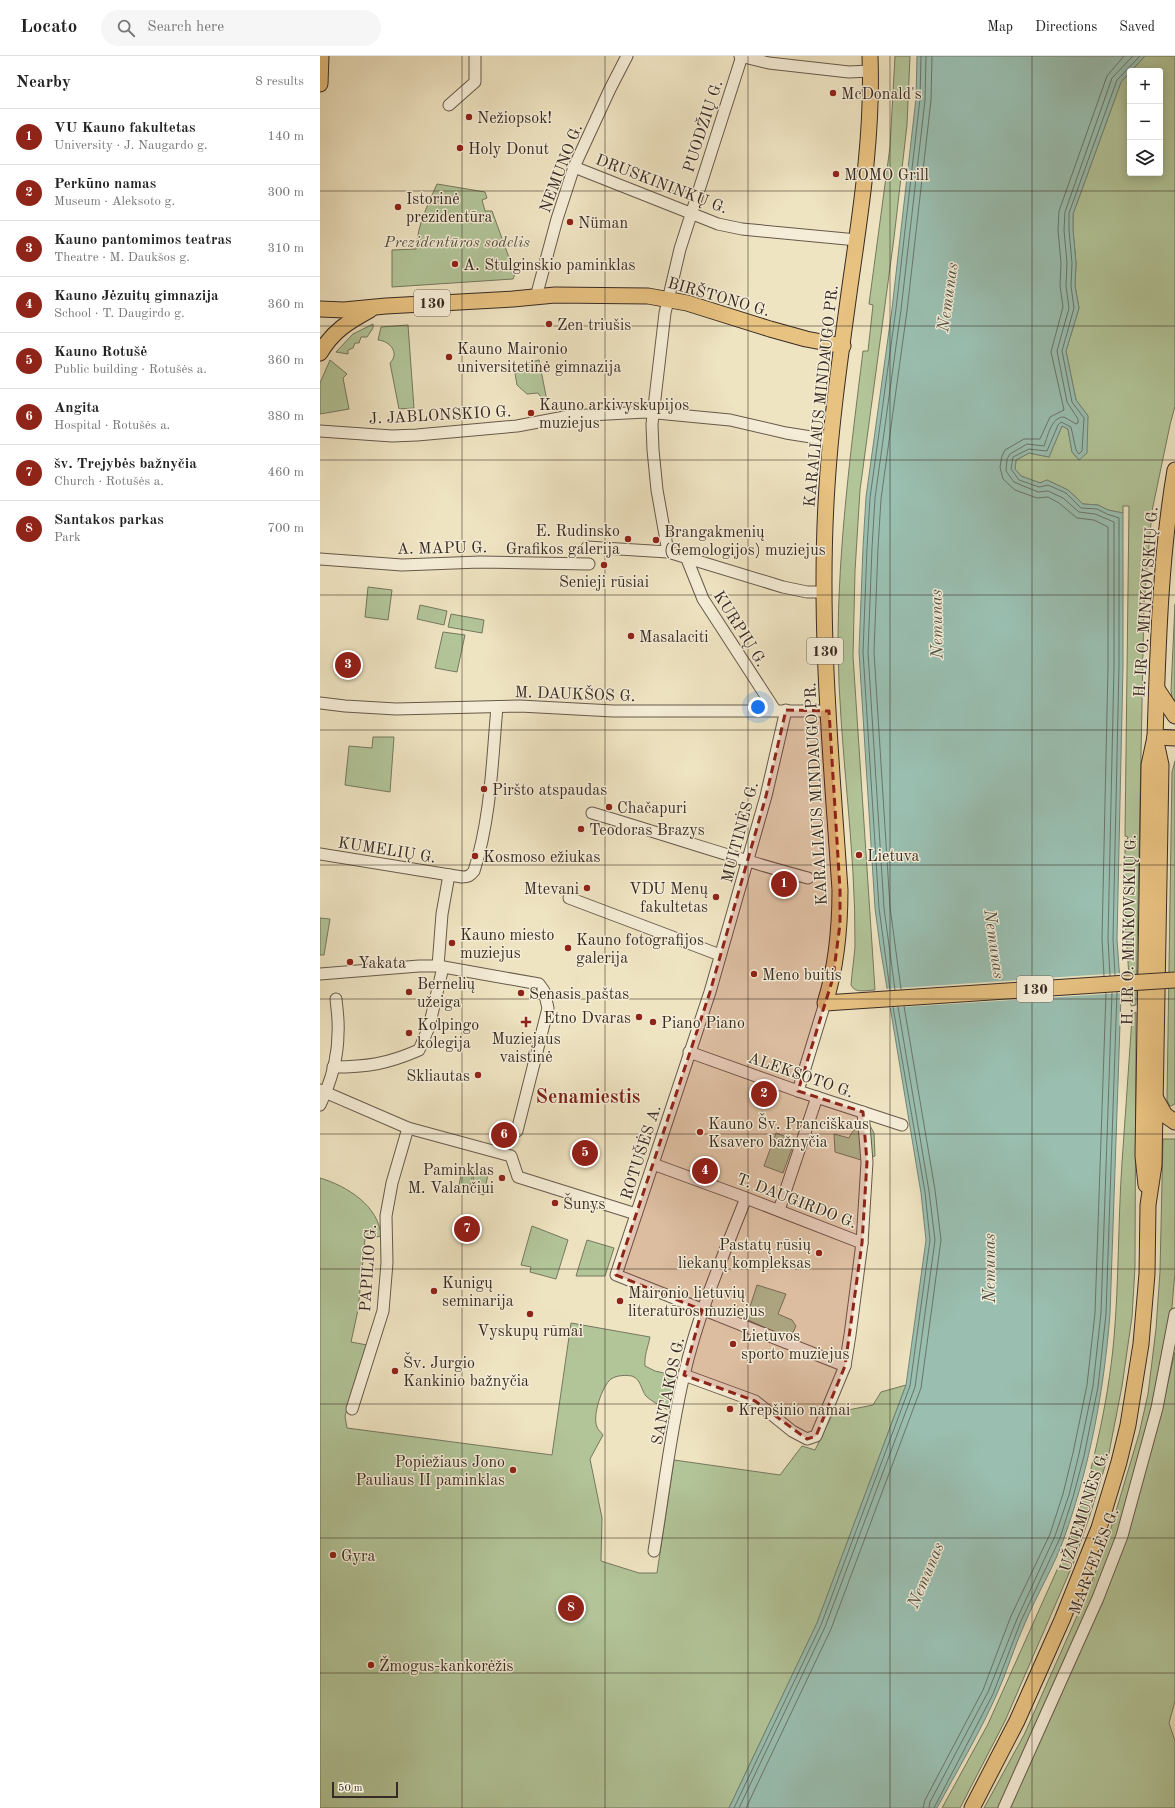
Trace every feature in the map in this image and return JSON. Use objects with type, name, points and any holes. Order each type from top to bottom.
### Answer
[{"type":"main road","points":[[320,84],[321,56]]},
{"type":"main road","name":"KARALIAUS MINDAUGO PR.","points":[[825,1003],[833,978],[840,924],[840,890],[828,711],[823,592],[824,528],[830,440],[857,240],[870,127],[870,56]]},
{"type":"main road","name":"BIRŠTONO G.","points":[[536,297],[611,295],[648,296],[667,299],[799,337],[843,346]]},
{"type":"main road","name":"130","points":[[320,309],[344,310],[536,297]]},
{"type":"main road","points":[[320,352],[336,331],[345,324],[375,307]]},
{"type":"main road","name":"H. IR O. MINKOVSKIŲ G.","points":[[1149,1125],[1155,1098],[1161,765],[1156,737],[1157,689],[1163,556],[1168,508],[1175,470]]},
{"type":"main road","points":[[1157,689],[1175,716]]},
{"type":"main road","points":[[1156,737],[1175,738]]},
{"type":"main road","name":"H. IR O. MINKOVSKIŲ G.","points":[[1149,1125],[1149,764],[1156,737]]},
{"type":"main road","name":"130","points":[[825,1003],[1175,980]]},
{"type":"main road","points":[[1155,1098],[1165,1115],[1175,1124]]},
{"type":"main road","points":[[1149,1125],[1175,1124]]},
{"type":"main road","name":"UŽNEMUNĖS G.","points":[[972,1808],[1017,1721],[1065,1614],[1099,1528],[1119,1462],[1128,1425],[1142,1344],[1146,1282],[1148,1204],[1154,1164],[1149,1125]]},
{"type":"street","points":[[449,105],[475,82],[475,56]]},
{"type":"street","name":"NEMUNO G.","points":[[536,297],[557,219],[574,167],[627,56]]},
{"type":"street","points":[[741,56],[770,63],[848,72],[870,71]]},
{"type":"street","name":"PUODŽIŲ G.","points":[[667,299],[691,214],[741,56]]},
{"type":"street","name":"DRUSKININKŲ G.","points":[[574,167],[718,224],[742,228],[857,240]]},
{"type":"street","points":[[667,299],[653,413],[652,450],[668,552]]},
{"type":"street","name":"J. JABLONSKIO G.","points":[[320,431],[392,436],[411,435],[491,429],[562,418],[653,413],[730,420],[786,433],[830,440]]},
{"type":"street","points":[[587,547],[668,552],[687,559],[789,588],[807,592],[823,592]]},
{"type":"street","name":"A. MAPU G.","points":[[320,559],[402,565],[480,562],[589,564]]},
{"type":"street","name":"KURPIŲ G.","points":[[687,559],[703,599],[781,710]]},
{"type":"street","name":"M. DAUKŠOS G.","points":[[320,703],[396,709],[520,706],[613,711],[828,711]]},
{"type":"street","name":"KUMELIŲ G.","points":[[320,854],[450,876],[468,877],[471,875],[482,846],[491,778],[497,707]]},
{"type":"street","name":"MUITINĖS G.","points":[[689,1052],[710,992],[748,862],[781,710]]},
{"type":"street","points":[[592,813],[648,829],[748,862],[808,878]]},
{"type":"street","points":[[332,1067],[379,1065],[419,1050],[429,1027],[440,966],[442,914],[450,876]]},
{"type":"street","points":[[569,898],[720,955]]},
{"type":"street","points":[[320,974],[419,966],[440,966],[539,984],[544,991],[548,1008],[517,1131]]},
{"type":"street","points":[[320,1105],[323,1091],[332,1067],[338,1034],[336,999]]},
{"type":"street","name":"KARALIAUS MINDAUGO PR.","points":[[798,1091],[825,1003]]},
{"type":"street","name":"ALEKSOTO G.","points":[[689,1052],[798,1091],[902,1125]]},
{"type":"street","name":"ROTUŠĖS A.","points":[[408,1128],[511,1156],[518,1177],[636,1214],[689,1052]]},
{"type":"street","points":[[323,1091],[408,1128]]},
{"type":"street","points":[[778,1210],[817,1097]]},
{"type":"street","points":[[684,1375],[755,1401],[792,1430],[807,1439],[816,1436],[845,1366],[862,1243],[866,1162],[863,1112]]},
{"type":"street","name":"PAPILIO G.","points":[[352,1409],[383,1311],[387,1263],[386,1216],[392,1183],[408,1128]]},
{"type":"street","name":"T. DAUGIRDO G.","points":[[653,1164],[862,1243]]},
{"type":"street","name":"SANTAKOS G.","points":[[654,1551],[668,1461],[684,1375],[702,1310],[746,1198]]},
{"type":"street","points":[[636,1214],[616,1275],[845,1366]]},
{"type":"street","name":"MARVELĖS G.","points":[[1004,1808],[1098,1598],[1122,1536],[1158,1408],[1175,1314]]},
{"type":"highlighted area","points":[[786,710],[829,711],[840,890],[840,924],[833,978],[798,1091],[863,1112],[867,1162],[862,1243],[845,1366],[816,1436],[807,1439],[755,1401],[684,1375],[702,1310],[616,1275],[710,992],[766,796]]},
{"type":"green space","points":[[895,56],[910,56],[907,125],[894,238],[860,490],[855,571],[853,656],[875,990],[858,991],[851,985],[855,947],[855,909],[839,684],[838,647],[840,572],[850,461],[863,351],[868,351],[873,305],[869,304],[890,147]]},
{"type":"green space","points":[[1145,56],[1175,56],[1175,406],[1152,511],[1144,604],[1136,1005],[1131,1006],[1125,918],[1125,840],[1127,840],[1128,837],[1125,836],[1129,506],[1123,506],[1123,513],[1108,510],[1098,505],[1083,504],[1068,490],[1047,480],[1040,483],[1021,476],[1015,469],[1016,460],[1029,453],[1049,457],[1062,426],[1068,429],[1072,452],[1079,460],[1088,416],[1076,400],[1066,351],[1079,308],[1075,286],[1076,263],[1073,214],[1121,82],[1127,75],[1127,176],[1163,176],[1163,68],[1134,68]]},
{"type":"green space","name":"Prezidentūros sodelis","points":[[437,184],[485,192],[487,198],[482,200],[485,211],[492,211],[515,274],[513,279],[392,287],[392,250],[416,249],[421,223]]},
{"type":"green space","points":[[373,324],[373,328],[367,337],[361,337],[359,343],[355,343],[353,348],[348,350],[348,354],[336,352],[353,334]]},
{"type":"green space","points":[[408,325],[414,408],[399,409],[390,363],[393,359],[394,352],[390,345],[378,340],[381,327]]},
{"type":"green space","points":[[330,360],[347,374],[343,378],[349,409],[320,414],[320,383]]},
{"type":"green space","points":[[539,360],[547,401],[543,400],[538,393],[527,394],[517,385],[515,373],[520,365]]},
{"type":"green space","points":[[368,587],[392,590],[388,620],[365,617]]},
{"type":"green space","points":[[1175,604],[1175,703],[1172,698],[1171,690]]},
{"type":"green space","points":[[420,605],[447,611],[444,625],[417,619]]},
{"type":"green space","points":[[451,614],[484,620],[482,633],[448,627]]},
{"type":"green space","points":[[443,632],[465,635],[457,672],[435,668]]},
{"type":"green space","points":[[373,737],[394,737],[390,792],[345,785],[349,746],[372,748]]},
{"type":"green space","points":[[1175,761],[1175,1104],[1171,1106],[1167,1100],[1172,772]]},
{"type":"green space","points":[[320,918],[330,919],[324,955],[320,955]]},
{"type":"green space","points":[[1136,1012],[1135,1267],[1132,1317],[1122,1386],[1109,1453],[1073,1564],[1005,1721],[960,1808],[942,1808],[988,1724],[1070,1541],[1092,1466],[1108,1389],[1114,1338],[1123,1145],[1132,1018],[1133,1014]]},
{"type":"green space","points":[[866,1118],[874,1133],[875,1156],[861,1160],[835,1152],[834,1134],[849,1138],[854,1130]]},
{"type":"green space","points":[[776,1133],[795,1140],[783,1173],[764,1166]]},
{"type":"green space","points":[[1163,1139],[1175,1139],[1175,1272],[1164,1399],[1175,1352],[1175,1701],[1169,1723],[1175,1741],[1175,1808],[984,1808],[1024,1735],[1085,1598],[1105,1548],[1139,1434],[1148,1394],[1156,1329],[1160,1272]]},
{"type":"green space","points":[[462,1169],[473,1172],[469,1194],[458,1191]]},
{"type":"green space","points":[[475,1171],[488,1174],[484,1195],[470,1192]]},
{"type":"green space","points":[[320,1178],[341,1186],[360,1199],[374,1215],[379,1225],[381,1236],[365,1239],[358,1310],[351,1342],[367,1345],[345,1416],[347,1428],[552,1455],[571,1323],[650,1337],[645,1366],[655,1371],[677,1376],[670,1411],[648,1398],[644,1394],[635,1377],[627,1375],[611,1379],[601,1394],[597,1409],[597,1428],[603,1435],[590,1459],[602,1518],[601,1561],[639,1573],[657,1573],[674,1460],[780,1475],[802,1446],[815,1450],[833,1413],[873,1405],[881,1392],[906,1385],[817,1623],[729,1808],[320,1808]]},
{"type":"green space","points":[[532,1226],[568,1240],[556,1279],[530,1272],[531,1267],[521,1265]]},
{"type":"green space","points":[[587,1240],[614,1248],[605,1276],[576,1276]]},
{"type":"green space","points":[[757,1285],[786,1294],[778,1314],[792,1320],[796,1326],[790,1339],[746,1319]]},
{"type":"water","name":"Nemunas","points":[[917,56],[1145,56],[1134,68],[1127,68],[1127,76],[1121,82],[1073,214],[1076,263],[1075,286],[1079,308],[1066,351],[1076,400],[1088,416],[1087,453],[1079,460],[1072,452],[1068,429],[1062,426],[1049,457],[1029,453],[1016,460],[1015,469],[1021,476],[1040,483],[1047,480],[1068,490],[1083,504],[1098,505],[1108,510],[1123,513],[1123,666],[1117,939],[1121,996],[1110,1314],[1104,1371],[1100,1399],[1088,1456],[1064,1538],[1021,1632],[1000,1687],[975,1738],[937,1808],[729,1808],[817,1623],[906,1385],[926,1240],[921,1193],[875,908],[859,652],[866,497],[892,309],[916,98]]},
{"type":"pier","points":[[1121,973],[1123,993],[887,1008],[884,989]]},
{"type":"place","name":"McDonald's","points":[[833,93]]},
{"type":"place","name":"Nežiopsok!","points":[[469,117]]},
{"type":"place","name":"Holy Donut","points":[[460,148]]},
{"type":"place","name":"MOMO Grill","points":[[836,174]]},
{"type":"place","name":"Istorinė prezidentūra","points":[[398,207]]},
{"type":"place","name":"Nüman","points":[[570,222]]},
{"type":"place","name":"A. Stulginskio paminklas","points":[[455,264]]},
{"type":"place","name":"Zen triušis","points":[[549,324]]},
{"type":"place","name":"Kauno Maironio universitetinė gimnazija","points":[[449,357]]},
{"type":"place","name":"Kauno arkivyskupijos muziejus","points":[[531,413]]},
{"type":"place","name":"E. Rudinsko Grafikos galerija","points":[[628,539]]},
{"type":"place","name":"Brangakmenių (Gemologijos) muziejus","points":[[656,540]]},
{"type":"place","name":"Senieji rūsiai","points":[[604,565]]},
{"type":"place","name":"Masalaciti","points":[[631,636]]},
{"type":"place","name":"Kauno pantomimos teatras","points":[[348,665]]},
{"type":"place","name":"Piršto atspaudas","points":[[484,789]]},
{"type":"place","name":"Chačapuri","points":[[609,807]]},
{"type":"place","name":"Teodoras Brazys","points":[[581,829]]},
{"type":"place","name":"Lietuva","points":[[859,855]]},
{"type":"place","name":"Kosmoso ežiukas","points":[[475,856]]},
{"type":"place","name":"VU Kauno fakultetas","points":[[784,884]]},
{"type":"place","name":"Mtevani","points":[[587,888]]},
{"type":"place","name":"VDU Menų fakultetas","points":[[716,897]]},
{"type":"place","name":"Kauno miesto muziejus","points":[[452,943]]},
{"type":"place","name":"Kauno fotografijos galerija","points":[[568,948]]},
{"type":"place","name":"Yakata","points":[[350,962]]},
{"type":"place","name":"Meno buitis","points":[[754,974]]},
{"type":"place","name":"Bernelių užeiga","points":[[409,992]]},
{"type":"place","name":"Senasis paštas","points":[[521,993]]},
{"type":"place","name":"Etno Dvaras","points":[[639,1017]]},
{"type":"place","name":"Muziejaus vaistinė","points":[[526,1022]]},
{"type":"place","name":"Piano Piano","points":[[653,1022]]},
{"type":"place","name":"Kolpingo kolegija","points":[[409,1033]]},
{"type":"place","name":"Skliautas","points":[[478,1075]]},
{"type":"place","name":"Perkūno namas","points":[[764,1094]]},
{"type":"place","name":"Kauno Šv. Pranciškaus Ksavero bažnyčia","points":[[700,1132]]},
{"type":"place","name":"Angita","points":[[504,1135]]},
{"type":"place","name":"Kauno Rotušė","points":[[585,1153]]},
{"type":"place","name":"Kauno Jėzuitų gimnazija","points":[[705,1171]]},
{"type":"place","name":"Paminklas M. Valančiui","points":[[502,1178]]},
{"type":"place","name":"Šunys","points":[[555,1203]]},
{"type":"place","name":"šv. Trejybės bažnyčia","points":[[467,1229]]},
{"type":"place","name":"Pastatų rūsių liekanų kompleksas","points":[[819,1253]]},
{"type":"place","name":"Kunigų seminarija","points":[[434,1291]]},
{"type":"place","name":"Maironio lietuvių literatūros muziejus","points":[[620,1301]]},
{"type":"place","name":"Vyskupų rūmai","points":[[530,1314]]},
{"type":"place","name":"Lietuvos sporto muziejus","points":[[733,1344]]},
{"type":"place","name":"Šv. Jurgio Kankinio bažnyčia","points":[[395,1371]]},
{"type":"place","name":"Krepšinio namai","points":[[730,1409]]},
{"type":"place","name":"Popiežiaus Jono Pauliaus II paminklas","points":[[513,1470]]},
{"type":"place","name":"Gyra","points":[[333,1555]]},
{"type":"place","name":"Santakos parkas","points":[[571,1608]]},
{"type":"place","name":"Žmogus-kankorėžis","points":[[371,1665]]},
{"type":"district","name":"Senamiestis","points":[[588,1096]]}]
